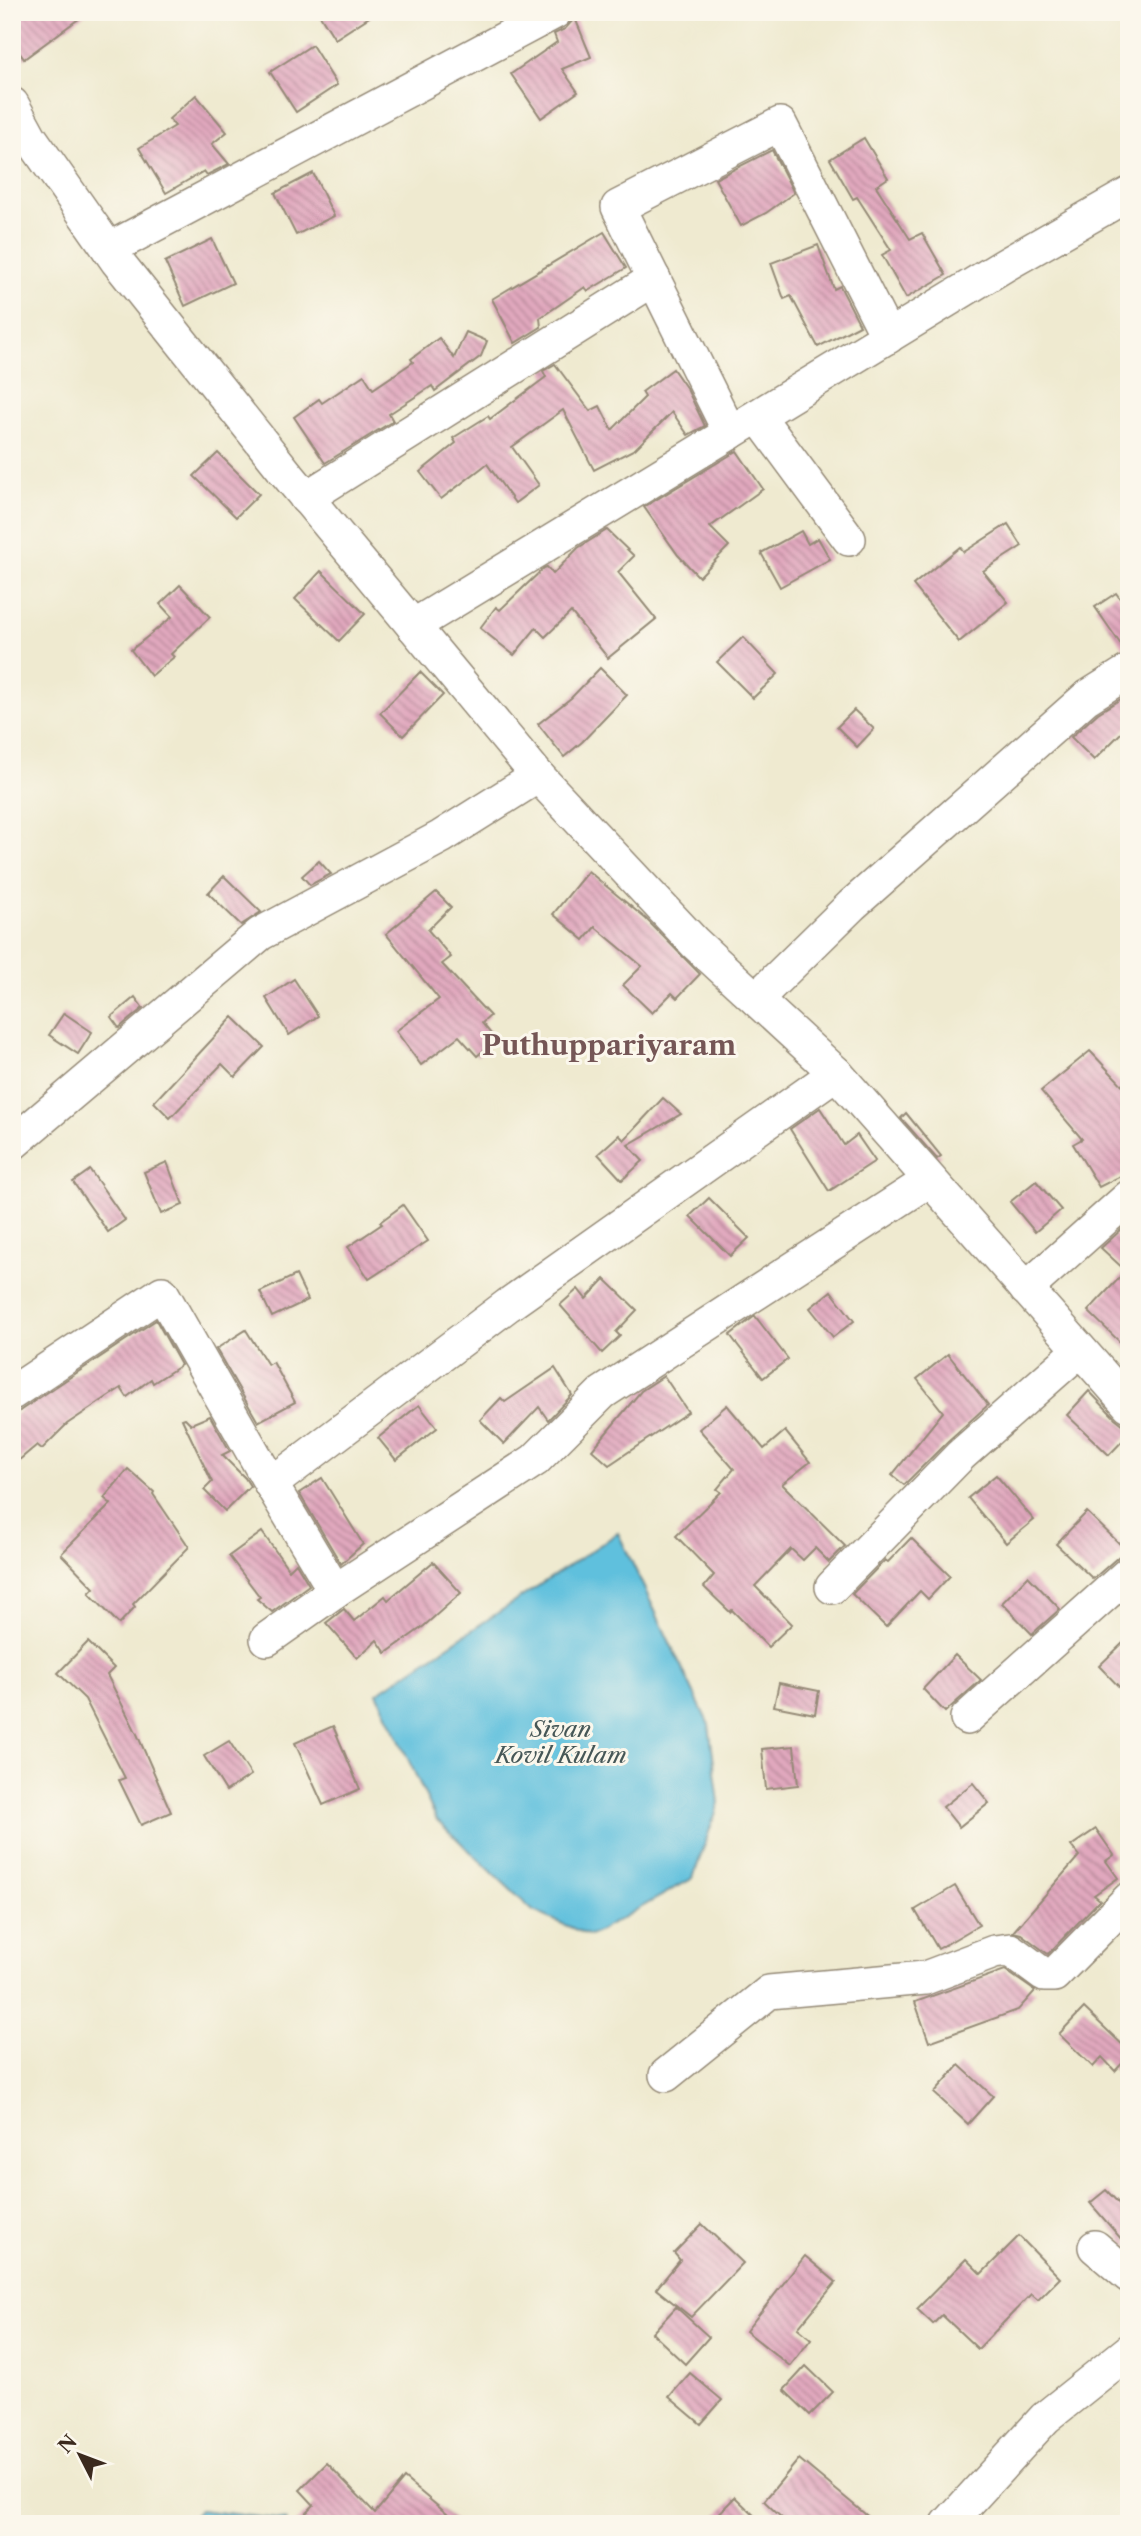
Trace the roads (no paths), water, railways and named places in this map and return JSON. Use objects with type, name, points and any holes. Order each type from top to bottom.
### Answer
[{"type":"street","points":[[109,249],[555,12]]},
{"type":"street","points":[[12,104],[30,137],[109,249],[306,498],[538,776],[695,943],[836,1073],[1129,1405]]},
{"type":"street","points":[[849,539],[744,425],[654,279],[618,207],[780,124],[888,337]]},
{"type":"street","points":[[414,626],[1005,265],[1129,194]]},
{"type":"street","points":[[306,498],[654,279]]},
{"type":"street","points":[[756,999],[852,905],[1086,698],[1129,671]]},
{"type":"street","points":[[12,1144],[260,934],[441,837],[538,776]]},
{"type":"street","points":[[271,1484],[508,1305],[836,1073]]},
{"type":"street","points":[[267,1639],[335,1591],[536,1460],[603,1393],[930,1180]]},
{"type":"street","points":[[1026,1289],[1129,1197]]},
{"type":"street","points":[[12,1393],[162,1293],[335,1591]]},
{"type":"street","points":[[832,1587],[961,1455],[1080,1350]]},
{"type":"street","points":[[967,1718],[1129,1573]]},
{"type":"street","points":[[666,2075],[769,1992],[925,1978],[995,1952],[1010,1950],[1044,1975],[1054,1975],[1129,1899]]},
{"type":"street","points":[[1095,2247],[1129,2276]]},
{"type":"street","points":[[948,2524],[1045,2418],[1129,2351]]},
{"type":"water","name":"Sivan Kovil Kulam","points":[[618,1533],[709,1725],[719,1803],[693,1878],[590,1936],[533,1911],[437,1820],[377,1693]]},
{"type":"water","points":[[199,2510],[285,2520],[287,2524],[186,2524]]},
{"type":"district","name":"Puthuppariyaram","points":[[609,1045]]}]
